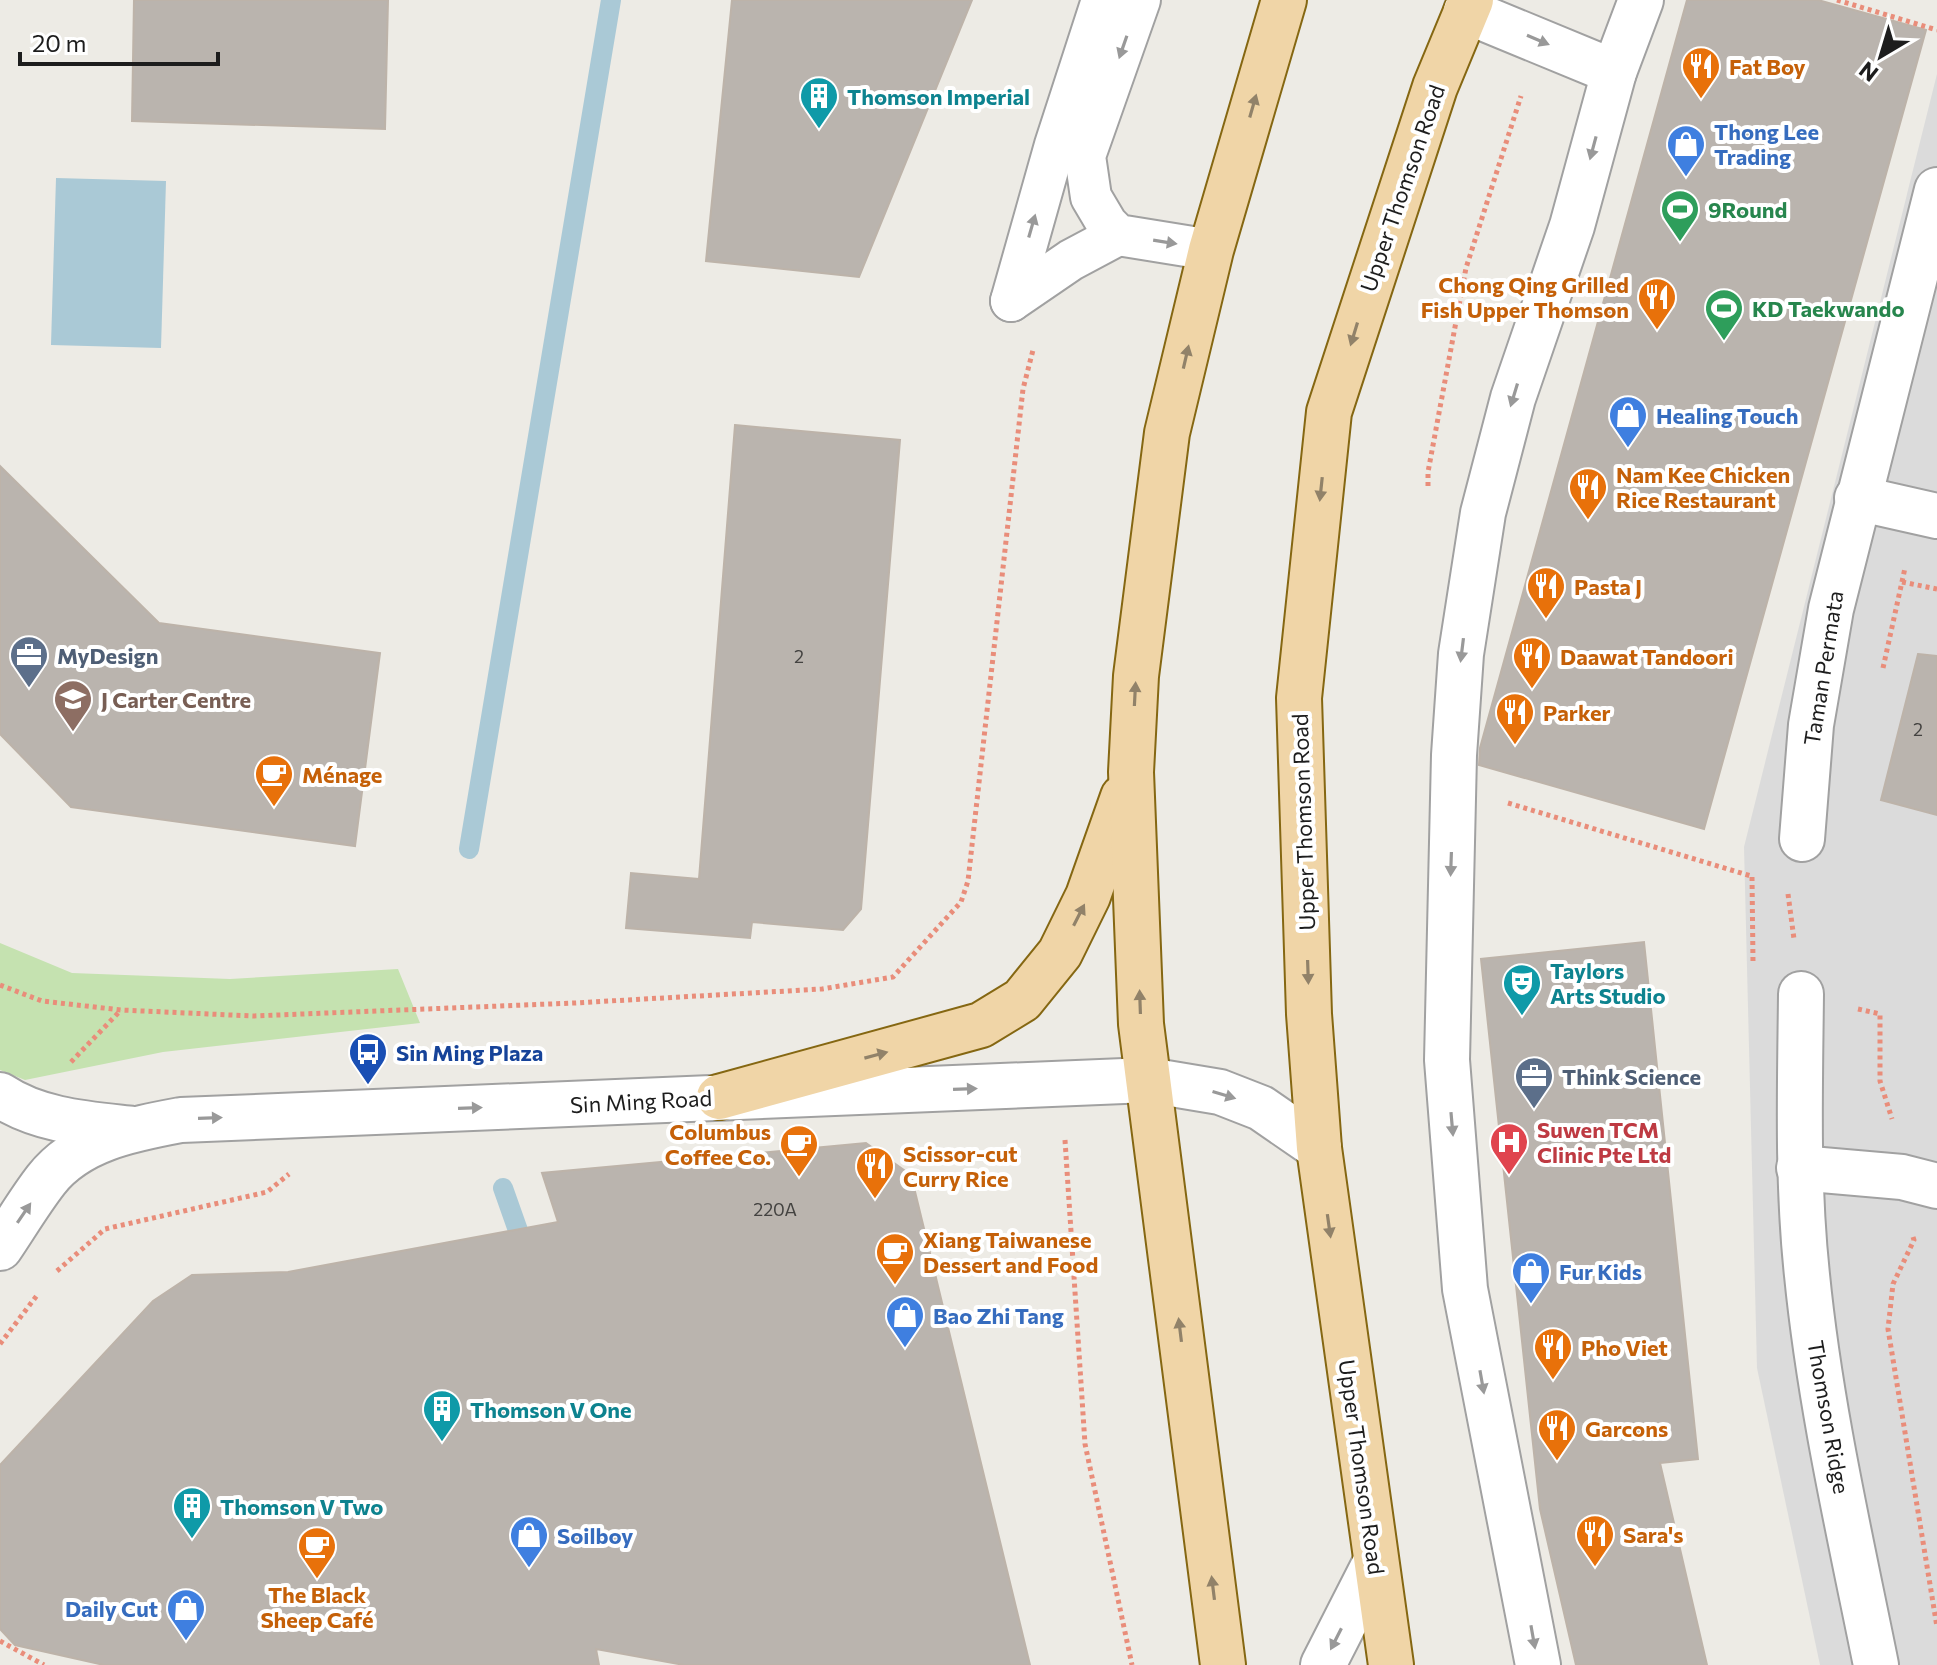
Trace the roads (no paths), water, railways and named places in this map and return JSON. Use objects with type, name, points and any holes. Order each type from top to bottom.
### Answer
[{"type":"main road","points":[[1223,1665],[1141,1024],[1131,772],[1136,676],[1167,433],[1211,250],[1284,0]]},
{"type":"main road","name":"Upper Thomson Road","points":[[1391,1665],[1319,1148],[1309,1014],[1299,698],[1329,412],[1435,87],[1468,6]]},
{"type":"main road","points":[[719,1097],[981,1025],[1022,1000],[1060,953],[1088,896],[1131,772]]},
{"type":"street","points":[[1538,1665],[1465,1289],[1447,1060],[1454,786],[1461,654],[1483,513],[1513,398],[1572,226],[1614,72],[1641,0]]},
{"type":"street","points":[[1468,6],[1614,72]]},
{"type":"street","name":"Taman Permata","points":[[1802,839],[1811,725],[1831,609],[1937,190]]},
{"type":"street","points":[[1857,498],[1937,516]]},
{"type":"street","name":"Thomson Ridge","points":[[1801,994],[1799,1168],[1807,1274],[1824,1397],[1876,1665]]},
{"type":"street","name":"Sin Ming Road","points":[[0,1248],[48,1178],[86,1147],[133,1129],[181,1120],[1148,1080],[1220,1092],[1261,1108],[1319,1148]]},
{"type":"street","points":[[0,1095],[15,1105],[71,1123],[133,1129]]},
{"type":"street","points":[[1799,1168],[1920,1182]]},
{"type":"street","points":[[1323,1665],[1375,1563]]},
{"type":"lane","points":[[1102,0],[1055,145],[1011,301],[1055,271],[1118,235]]},
{"type":"lane","points":[[1140,0],[1085,156],[1091,197],[1107,224],[1118,235],[1211,250]]},
{"type":"water","points":[[56,178],[166,181],[161,348],[51,345]]},
{"type":"waterway","points":[[469,849],[611,0]]},
{"type":"waterway","points":[[503,1188],[526,1253]]},
{"type":"place","name":"Fat Boy","points":[[1701,100]]},
{"type":"place","name":"Thomson Imperial","points":[[819,130]]},
{"type":"place","name":"Thong Lee Trading","points":[[1686,178]]},
{"type":"place","name":"9Round","points":[[1680,243]]},
{"type":"place","name":"Chong Qing Grilled Fish Upper Thomson","points":[[1657,331]]},
{"type":"place","name":"KD Taekwando","points":[[1724,342]]},
{"type":"place","name":"Healing Touch","points":[[1628,449]]},
{"type":"place","name":"Nam Kee Chicken Rice Restaurant","points":[[1588,521]]},
{"type":"place","name":"Pasta J","points":[[1546,620]]},
{"type":"place","name":"MyDesign","points":[[29,689]]},
{"type":"place","name":"Daawat Tandoori","points":[[1532,690]]},
{"type":"place","name":"J Carter Centre","points":[[73,733]]},
{"type":"place","name":"Parker","points":[[1515,746]]},
{"type":"place","name":"Ménage","points":[[274,808]]},
{"type":"place","name":"Taylors Arts Studio","points":[[1522,1017]]},
{"type":"place","name":"Sin Ming Plaza","points":[[368,1086]]},
{"type":"place","name":"Think Science","points":[[1534,1110]]},
{"type":"place","name":"Suwen TCM Clinic Pte Ltd","points":[[1509,1176]]},
{"type":"place","name":"Columbus Coffee Co.","points":[[799,1178]]},
{"type":"place","name":"Scissor-cut Curry Rice","points":[[875,1200]]},
{"type":"place","name":"Xiang Taiwanese Dessert and Food","points":[[895,1286]]},
{"type":"place","name":"Fur Kids","points":[[1531,1305]]},
{"type":"place","name":"Bao Zhi Tang","points":[[905,1349]]},
{"type":"place","name":"Pho Viet","points":[[1553,1381]]},
{"type":"place","name":"Thomson V One","points":[[442,1443]]},
{"type":"place","name":"Garcons","points":[[1557,1462]]},
{"type":"place","name":"Thomson V Two","points":[[192,1540]]},
{"type":"place","name":"Sara's","points":[[1595,1568]]},
{"type":"place","name":"Soilboy","points":[[529,1569]]},
{"type":"place","name":"The Black Sheep Café","points":[[317,1580]]},
{"type":"place","name":"Daily Cut","points":[[186,1642]]}]
